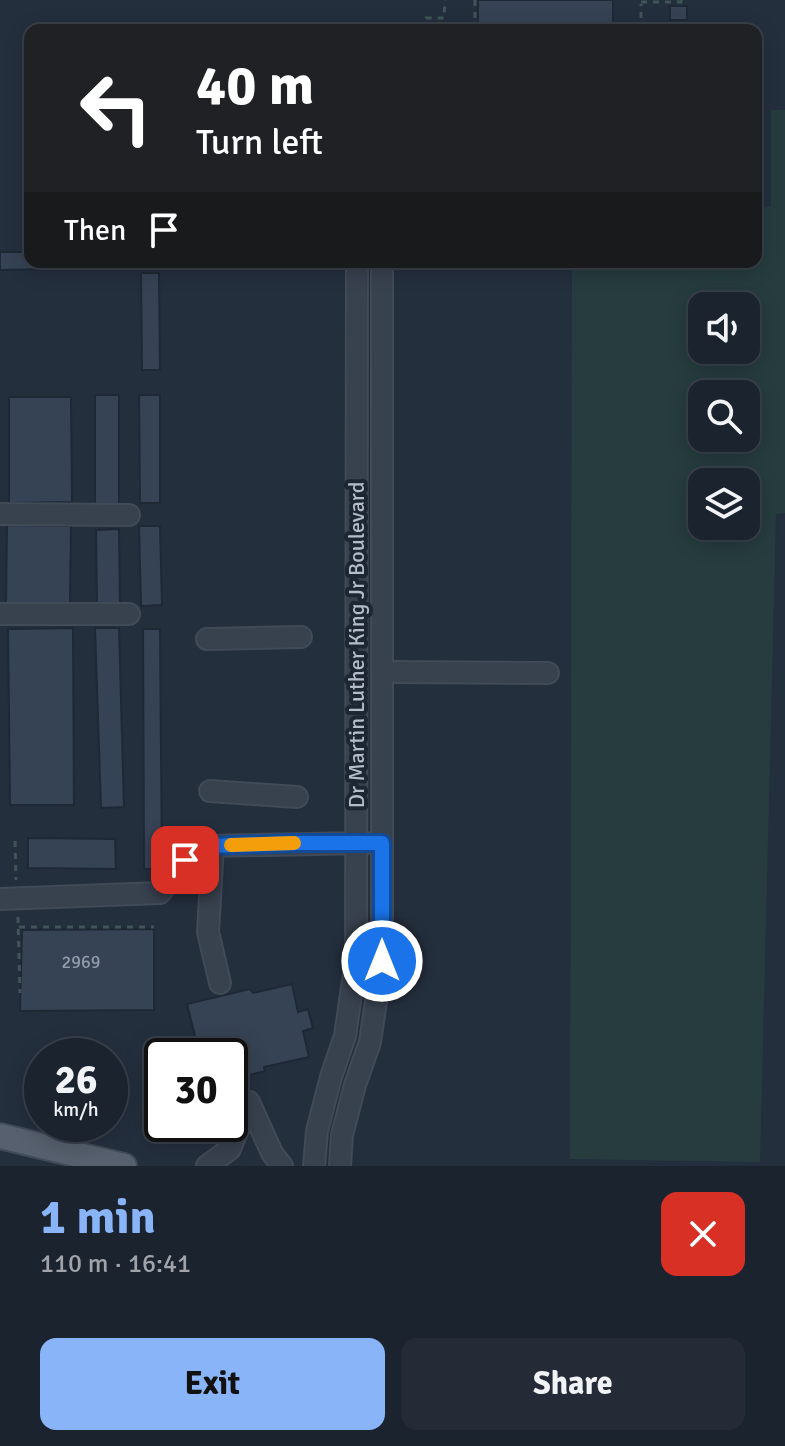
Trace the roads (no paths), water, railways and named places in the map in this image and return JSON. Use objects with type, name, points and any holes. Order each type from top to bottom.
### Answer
[{"type":"main road","points":[[0,1136],[124,1166]]},
{"type":"street","name":"Dr Martin Luther King Jr Boulevard","points":[[314,1166],[317,1131],[345,1036],[356,960],[357,268]]},
{"type":"street","name":"Dr Martin Luther King Jr Boulevard","points":[[340,1166],[342,1135],[370,1042],[382,961],[382,268]]},
{"type":"street","points":[[357,468],[382,468]]},
{"type":"street","points":[[0,514],[129,515]]},
{"type":"street","points":[[0,614],[129,614]]},
{"type":"street","points":[[207,639],[301,637]]},
{"type":"street","points":[[393,672],[548,673]]},
{"type":"street","points":[[210,791],[297,797]]},
{"type":"street","points":[[11,899],[160,893],[185,860],[208,846],[382,843]]},
{"type":"street","points":[[213,846],[208,932],[220,983]]},
{"type":"street","points":[[207,1166],[230,1149],[249,1102],[272,1153],[282,1166]]}]
